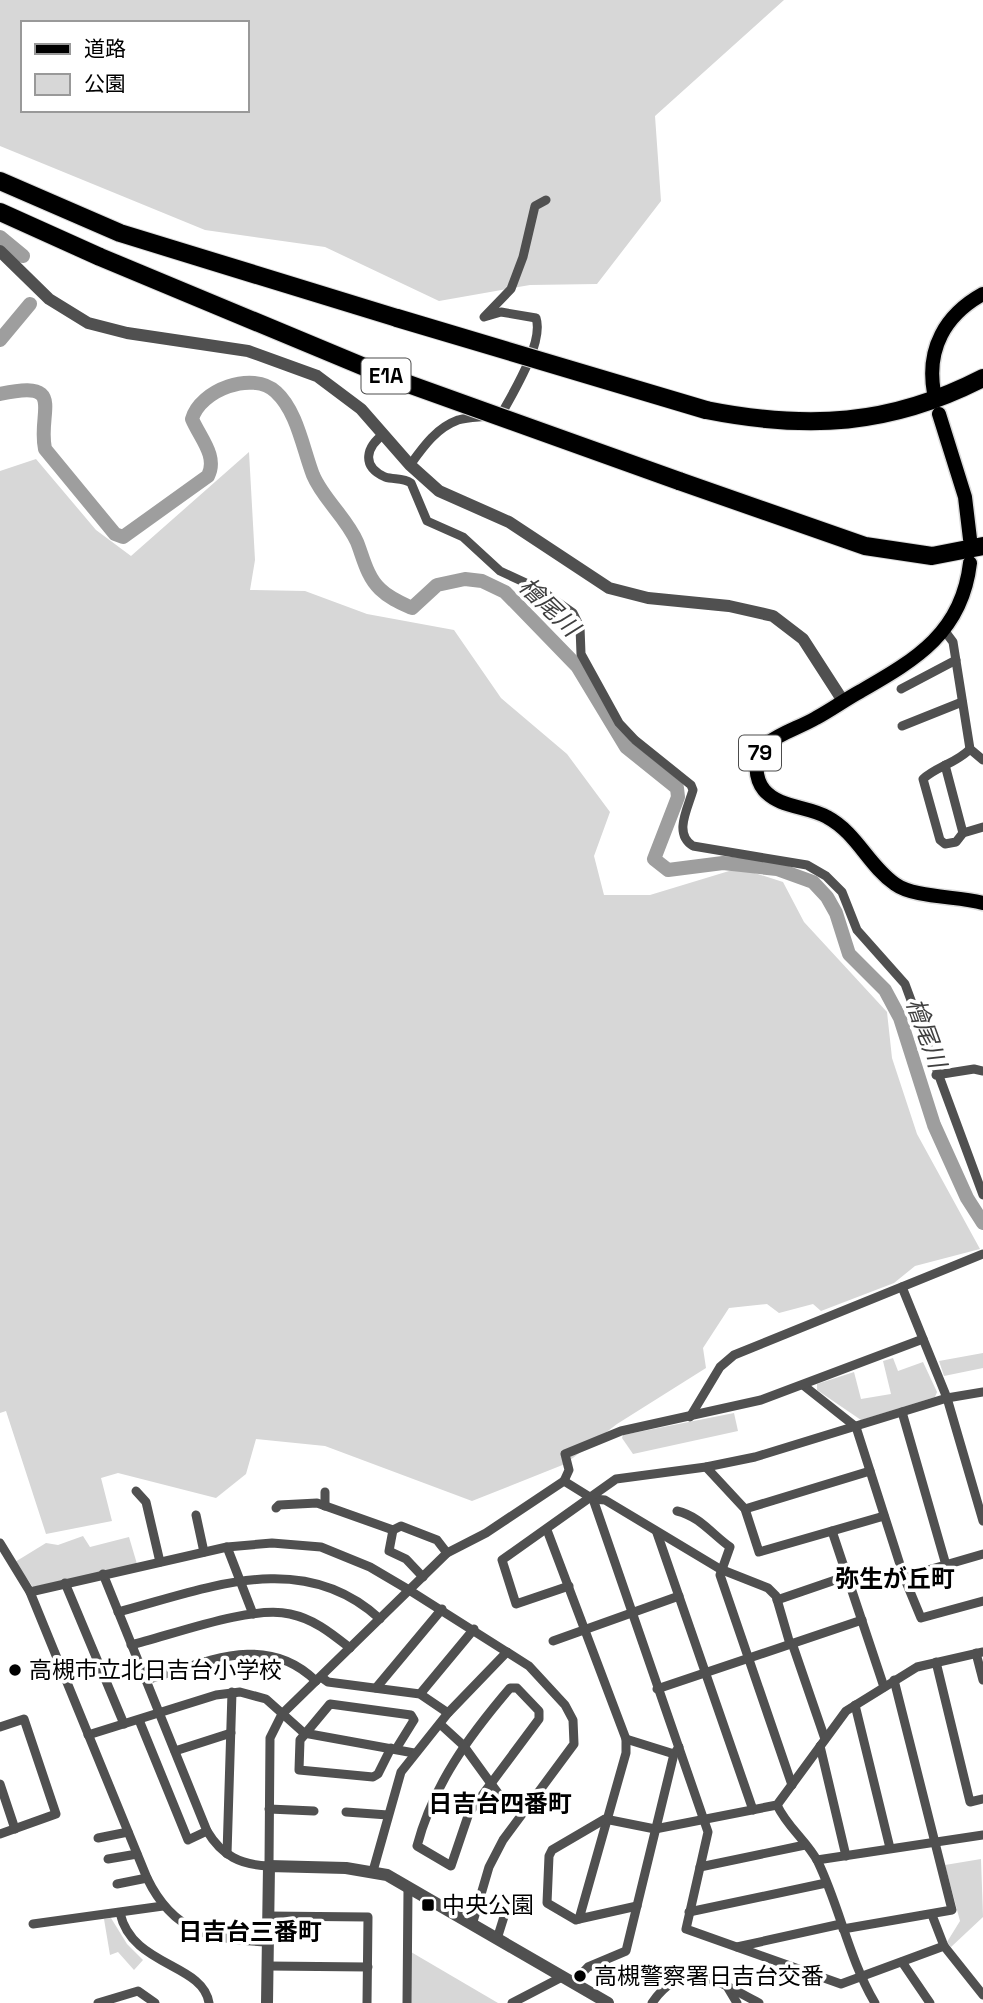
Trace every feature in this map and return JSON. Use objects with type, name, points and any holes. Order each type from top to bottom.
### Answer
[{"type":"highway","points":[[0,181],[120,233],[706,410],[780,422],[850,421],[912,408],[983,378]]},
{"type":"highway","name":"E1A","points":[[0,212],[100,257],[386,376],[864,547],[932,555],[977,542]]},
{"type":"main road","points":[[934,393],[932,364],[941,331],[964,306],[983,294]]},
{"type":"main road","points":[[939,414],[977,542]]},
{"type":"main road","name":"79","points":[[970,563],[962,599],[944,630],[914,659],[762,748],[756,767],[764,789],[775,799],[826,816],[845,828],[897,886],[914,892],[983,903]]},
{"type":"street","points":[[410,465],[431,437],[445,427],[459,420],[502,413],[515,389],[538,337],[536,318],[501,312],[484,317],[511,289],[523,257],[535,206],[546,200]]},
{"type":"street","points":[[0,251],[49,299],[73,317],[107,330],[248,351],[294,365],[340,391],[384,434],[410,465],[439,491],[526,532],[608,588],[648,598],[740,608],[773,616],[803,639],[843,701]]},
{"type":"street","points":[[384,434],[372,443],[368,451],[369,460],[384,477],[411,483],[427,521],[463,537],[511,578],[539,589],[573,613],[580,627],[581,654],[619,723],[693,790],[682,829],[687,842],[693,846],[807,865],[826,876],[842,892],[858,930],[905,984],[936,1075],[983,1195]]},
{"type":"street","points":[[944,630],[953,642],[970,749],[983,760]]},
{"type":"street","points":[[901,689],[956,660]]},
{"type":"street","points":[[902,726],[962,702]]},
{"type":"street","points":[[970,749],[962,757],[923,779],[940,840],[946,844],[956,842],[964,832],[983,827]]},
{"type":"street","points":[[945,765],[964,832]]},
{"type":"street","points":[[936,1075],[981,1069]]},
{"type":"street","points":[[690,1417],[720,1367],[734,1355],[983,1254]]},
{"type":"street","points":[[902,1287],[947,1398],[983,1521]]},
{"type":"street","points":[[267,2003],[270,1738],[282,1714],[447,1553],[485,1533],[564,1481],[569,1470],[565,1454],[621,1431],[761,1400],[923,1339]]},
{"type":"street","points":[[803,1385],[856,1427],[904,1577],[921,1618],[983,1601]]},
{"type":"street","points":[[569,1586],[515,1603],[502,1560],[593,1499],[616,1479],[706,1467],[755,1457],[947,1398],[983,1392]]},
{"type":"street","points":[[902,1412],[946,1564]]},
{"type":"street","points":[[706,1467],[745,1509],[759,1552],[884,1516]]},
{"type":"street","points":[[745,1509],[870,1471]]},
{"type":"street","points":[[564,1481],[593,1499],[605,1500],[720,1569],[768,1588],[777,1600],[823,1742],[846,1856]]},
{"type":"street","points":[[136,1491],[146,1502],[160,1562]]},
{"type":"street","points":[[325,1492],[325,1506]]},
{"type":"street","points":[[593,1499],[677,1751],[708,1832],[686,1929],[841,1984],[944,1947]]},
{"type":"street","points":[[276,1508],[279,1504],[325,1506],[393,1530],[401,1526],[438,1540],[447,1553]]},
{"type":"street","points":[[683,1509],[698,1518],[707,1531],[730,1547],[720,1569],[792,1785]]},
{"type":"street","points":[[196,1515],[204,1552]]},
{"type":"street","points":[[393,1530],[389,1551],[407,1559],[423,1577]]},
{"type":"street","points":[[548,1530],[626,1739],[626,1753],[605,1819],[579,1919]]},
{"type":"street","points":[[832,1531],[884,1687]]},
{"type":"street","points":[[657,1533],[752,1810]]},
{"type":"street","points":[[0,1543],[30,1592],[147,1878],[163,1906],[183,1924],[210,1936],[268,1942]]},
{"type":"street","points":[[30,1592],[227,1547],[272,1543],[321,1547],[370,1567],[442,1609],[507,1652],[548,1685],[565,1705],[575,1734],[570,1754],[522,1812],[489,1867],[472,1925]]},
{"type":"street","points":[[227,1547],[253,1614]]},
{"type":"street","points":[[904,1577],[983,1554]]},
{"type":"street","points":[[103,1574],[206,1831],[227,1854],[248,1865],[373,1871],[387,1875],[608,2003]]},
{"type":"street","points":[[777,1600],[847,1576]]},
{"type":"street","points":[[118,1612],[240,1580],[283,1578],[322,1586],[380,1619]]},
{"type":"street","points":[[65,1583],[124,1724]]},
{"type":"street","points":[[553,1641],[678,1596]]},
{"type":"street","points":[[376,1688],[442,1609]]},
{"type":"street","points":[[131,1646],[253,1614],[289,1613],[323,1626],[351,1648]]},
{"type":"street","points":[[657,1689],[862,1620]]},
{"type":"street","points":[[420,1694],[474,1629]]},
{"type":"street","points":[[373,1871],[401,1772],[448,1713],[507,1652]]},
{"type":"street","points":[[146,1680],[228,1655],[247,1653],[286,1659],[328,1682],[420,1694],[448,1713]]},
{"type":"street","points":[[637,1906],[576,1920],[547,1903],[549,1856],[552,1850],[605,1819],[655,1829],[777,1805],[846,1711],[894,1680],[917,1667],[980,1653],[983,1681]]},
{"type":"street","points":[[936,1662],[970,1802],[983,1799]]},
{"type":"street","points":[[736,1948],[842,1926],[952,1910],[894,1680]]},
{"type":"street","points":[[510,1688],[517,1688],[539,1711],[539,1719],[490,1783],[463,1825],[451,1866],[416,1846],[424,1820],[463,1745],[510,1688]]},
{"type":"street","points":[[88,1735],[232,1692],[253,1693],[266,1699],[304,1733],[414,1753]]},
{"type":"street","points":[[227,1854],[232,1692]]},
{"type":"street","points":[[330,1704],[411,1715],[414,1720],[393,1748],[379,1774],[373,1777],[299,1770],[300,1740],[330,1704]]},
{"type":"street","points":[[855,1705],[890,1848]]},
{"type":"street","points":[[0,1727],[24,1719],[56,1814],[0,1834]]},
{"type":"street","points":[[139,1720],[188,1840],[206,1831]]},
{"type":"street","points":[[440,1724],[463,1745],[499,1796],[522,1812]]},
{"type":"street","points":[[175,1751],[231,1733]]},
{"type":"street","points":[[626,1739],[677,1751]]},
{"type":"street","points":[[512,2003],[568,1980],[588,1967],[626,1951],[677,1751]]},
{"type":"street","points":[[0,1784],[15,1829]]},
{"type":"street","points":[[777,1805],[817,1860],[862,1978],[875,2003]]},
{"type":"street","points":[[269,1808],[314,1811]]},
{"type":"street","points":[[346,1812],[388,1815]]},
{"type":"street","points":[[98,1838],[128,1832]]},
{"type":"street","points":[[817,1860],[983,1835]]},
{"type":"street","points":[[700,1867],[805,1845]]},
{"type":"street","points":[[108,1860],[137,1854]]},
{"type":"street","points":[[117,1884],[147,1878]]},
{"type":"street","points":[[689,1912],[826,1883]]},
{"type":"street","points":[[407,2003],[408,1889]]},
{"type":"street","points":[[33,1924],[163,1906]]},
{"type":"street","points":[[497,1939],[507,1907]]},
{"type":"street","points":[[120,1913],[129,1933],[146,1953],[198,1982],[206,1990],[209,2003]]},
{"type":"street","points":[[932,1915],[944,1947],[983,1995]]},
{"type":"street","points":[[268,1916],[368,1917],[367,2003]]},
{"type":"street","points":[[902,1962],[930,2003]]},
{"type":"street","points":[[268,1966],[368,1967]]},
{"type":"street","points":[[652,2003],[667,1986],[691,1976],[703,1975],[759,2003]]},
{"type":"street","points":[[727,1986],[737,2003]]},
{"type":"street","points":[[103,2002],[138,1991],[155,2003]]},
{"type":"green space","points":[[0,0],[784,0],[655,116],[661,201],[597,284],[530,285],[439,301],[325,247],[205,230],[0,146]]},
{"type":"green space","points":[[249,452],[255,560],[250,590],[305,591],[367,614],[454,630],[501,698],[567,754],[610,812],[594,856],[604,895],[650,895],[739,868],[783,882],[804,922],[887,1012],[892,1058],[917,1134],[980,1249],[915,1266],[894,1283],[821,1311],[813,1304],[779,1313],[767,1304],[729,1308],[703,1348],[706,1368],[617,1424],[565,1464],[472,1501],[325,1446],[256,1439],[246,1474],[216,1498],[118,1473],[101,1478],[112,1521],[46,1534],[6,1411],[0,1413],[0,471],[36,459],[96,530],[131,556]]},
{"type":"green space","points":[[983,1353],[983,1368],[944,1376],[939,1361]]},
{"type":"green space","points":[[893,1358],[898,1371],[923,1362],[937,1392],[935,1397],[861,1420],[817,1390],[817,1384],[854,1372],[861,1399],[891,1394],[883,1361]]},
{"type":"green space","points":[[734,1413],[738,1431],[633,1454],[622,1438],[623,1435]]},
{"type":"green space","points":[[83,1536],[90,1547],[129,1537],[137,1564],[33,1587],[15,1562],[46,1543],[58,1545]]},
{"type":"green space","points":[[981,1859],[983,1917],[951,1947],[947,1942],[960,1921],[945,1865]]},
{"type":"green space","points":[[111,1918],[127,1944],[143,1960],[134,1970],[118,1952],[110,1955],[104,1919]]},
{"type":"green space","points":[[411,1952],[498,2003],[411,2003]]},
{"type":"waterway","name":"檜尾川","points":[[0,237],[23,256]]},
{"type":"waterway","name":"檜尾川","points":[[0,340],[30,304]]},
{"type":"waterway","name":"檜尾川","points":[[0,394],[35,391],[42,395],[45,402],[45,449],[115,534],[123,537],[208,476],[211,461],[207,447],[192,419],[205,399],[228,386],[241,383],[266,386],[276,392],[289,409],[299,431],[317,484],[347,524],[369,573],[380,589],[391,598],[412,608],[437,585],[465,579],[482,581],[505,592],[577,666],[626,747],[677,788],[678,797],[654,859],[668,870],[723,863],[777,869],[813,882],[827,897],[836,913],[849,954],[885,990],[900,1018],[934,1125],[967,1198],[983,1223]]},
{"type":"place","name":"高槻市立北日吉台小学校","points":[[15,1670]]},
{"type":"place","name":"中央公園","points":[[428,1905]]},
{"type":"place","name":"高槻警察署日吉台交番","points":[[580,1976]]},
{"type":"district","name":"弥生が丘町","points":[[895,1579]]},
{"type":"district","name":"日吉台四番町","points":[[500,1804]]},
{"type":"district","name":"日吉台三番町","points":[[250,1932]]}]
